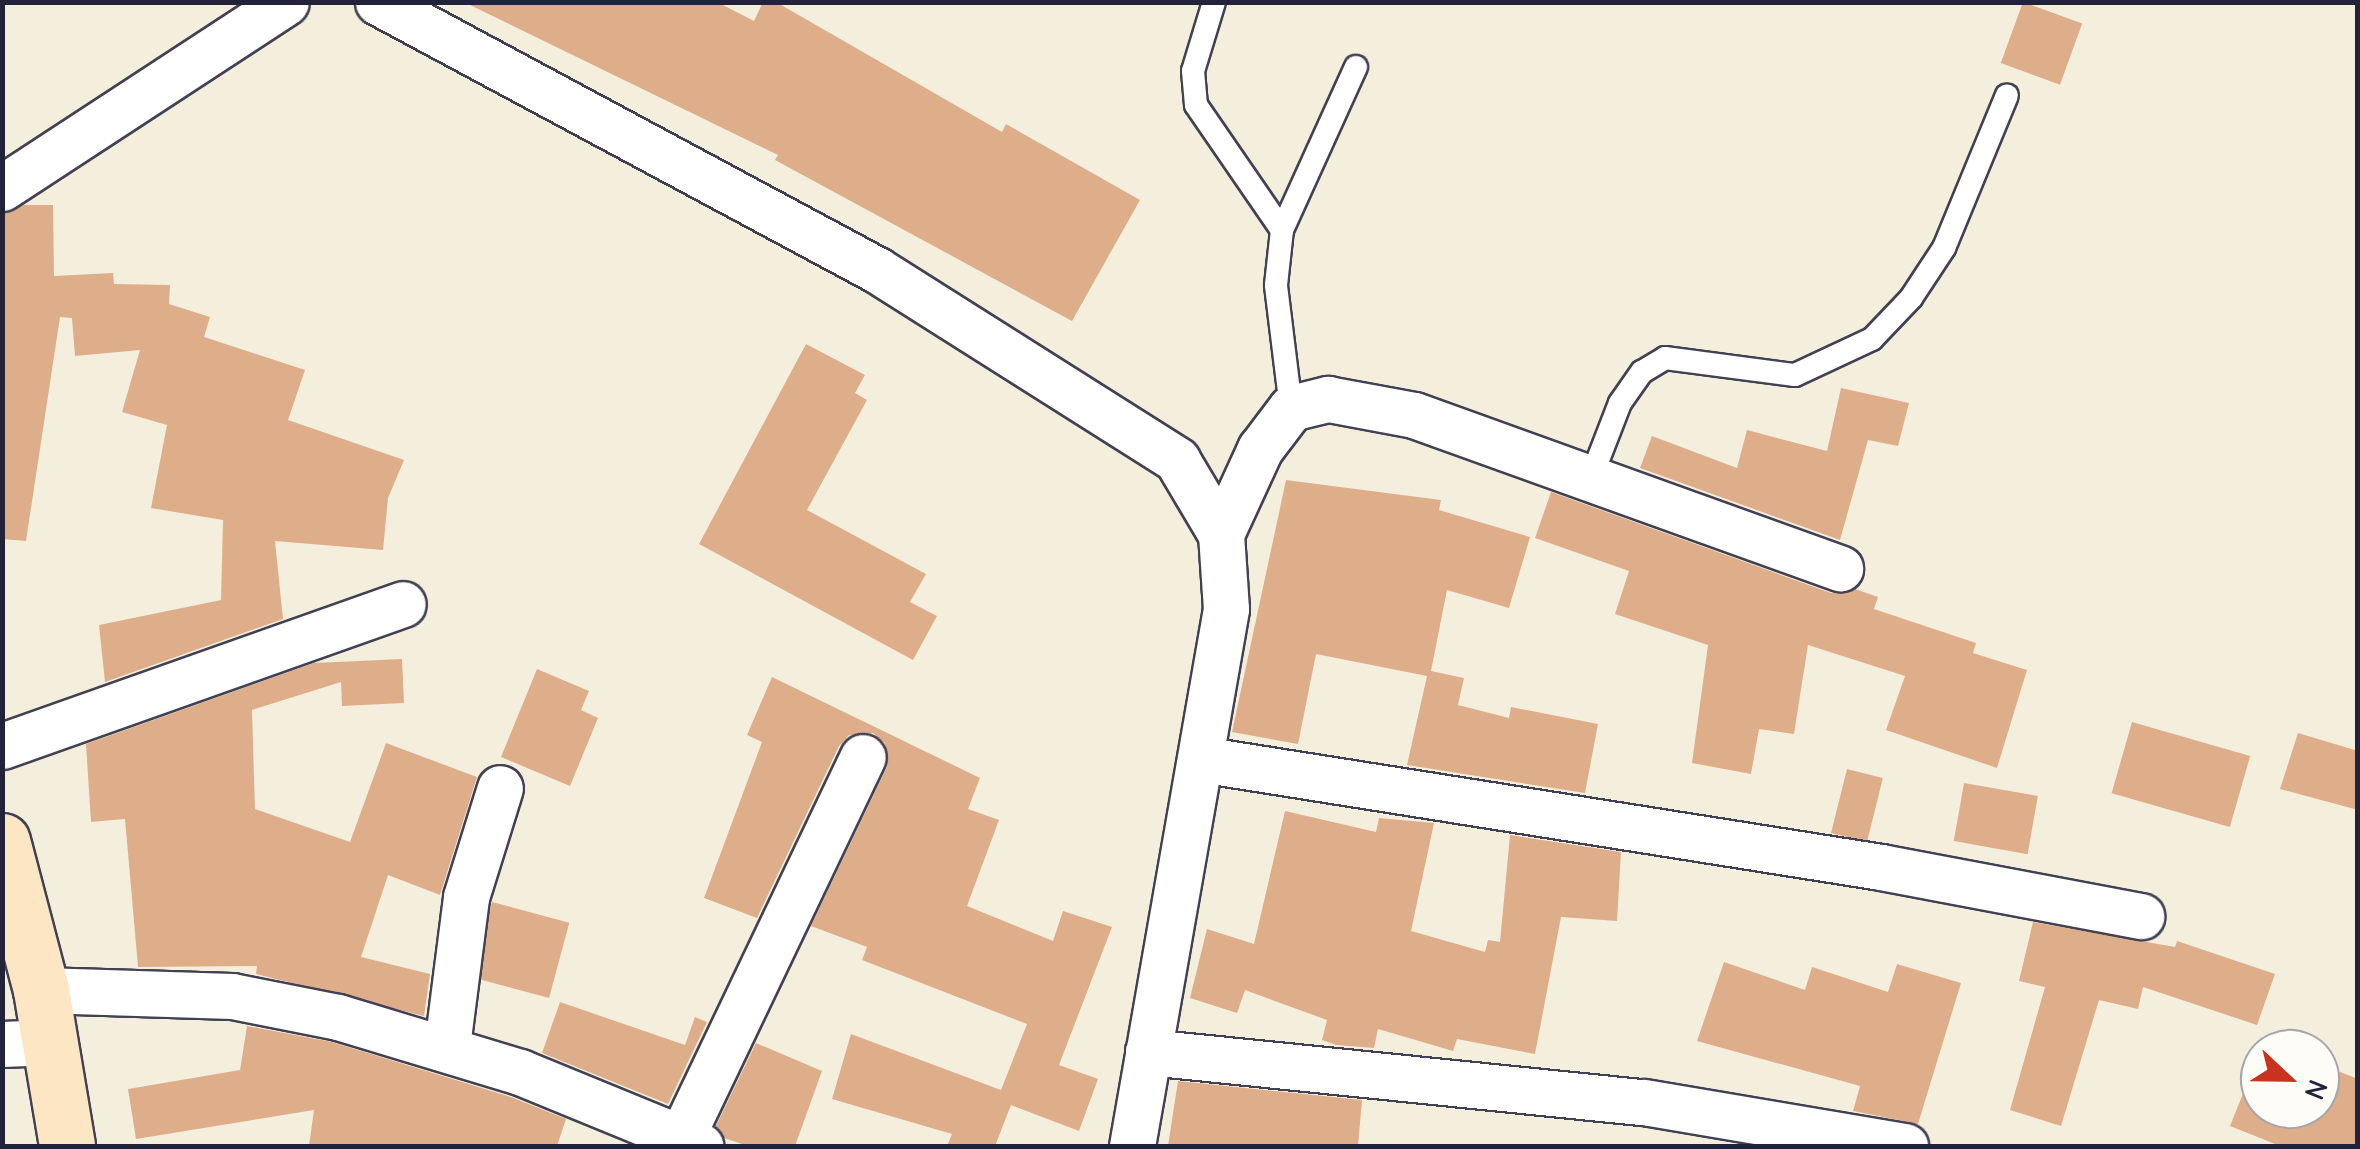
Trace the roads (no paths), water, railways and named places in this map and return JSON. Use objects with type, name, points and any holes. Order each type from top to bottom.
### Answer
[{"type":"street","points":[[2,188],[286,2]]},
{"type":"street","points":[[378,2],[527,77],[876,270],[1111,414],[1176,460],[1221,534],[1226,609],[1132,1146]]},
{"type":"street","points":[[1221,534],[1260,449],[1290,408],[1328,399],[1414,416],[1589,483],[1840,568]]},
{"type":"street","points":[[2,746],[403,604]]},
{"type":"street","points":[[32,1025],[232,996],[446,1046],[690,1142],[864,757]]},
{"type":"street","points":[[1200,759],[1881,867],[2140,916]]},
{"type":"street","points":[[446,1046],[466,897],[500,788]]},
{"type":"street","points":[[2,841],[32,1025],[68,1146]]},
{"type":"street","points":[[1148,1052],[1644,1102],[1905,1146]]},
{"type":"lane","points":[[1214,2],[1194,70],[1196,105],[1282,230]]},
{"type":"lane","points":[[1290,408],[1276,285],[1282,230],[1356,67]]},
{"type":"lane","points":[[1589,483],[1620,402],[1642,372],[1666,358],[1794,375],[1872,339],[1912,298],[1944,248],[2007,95]]}]
